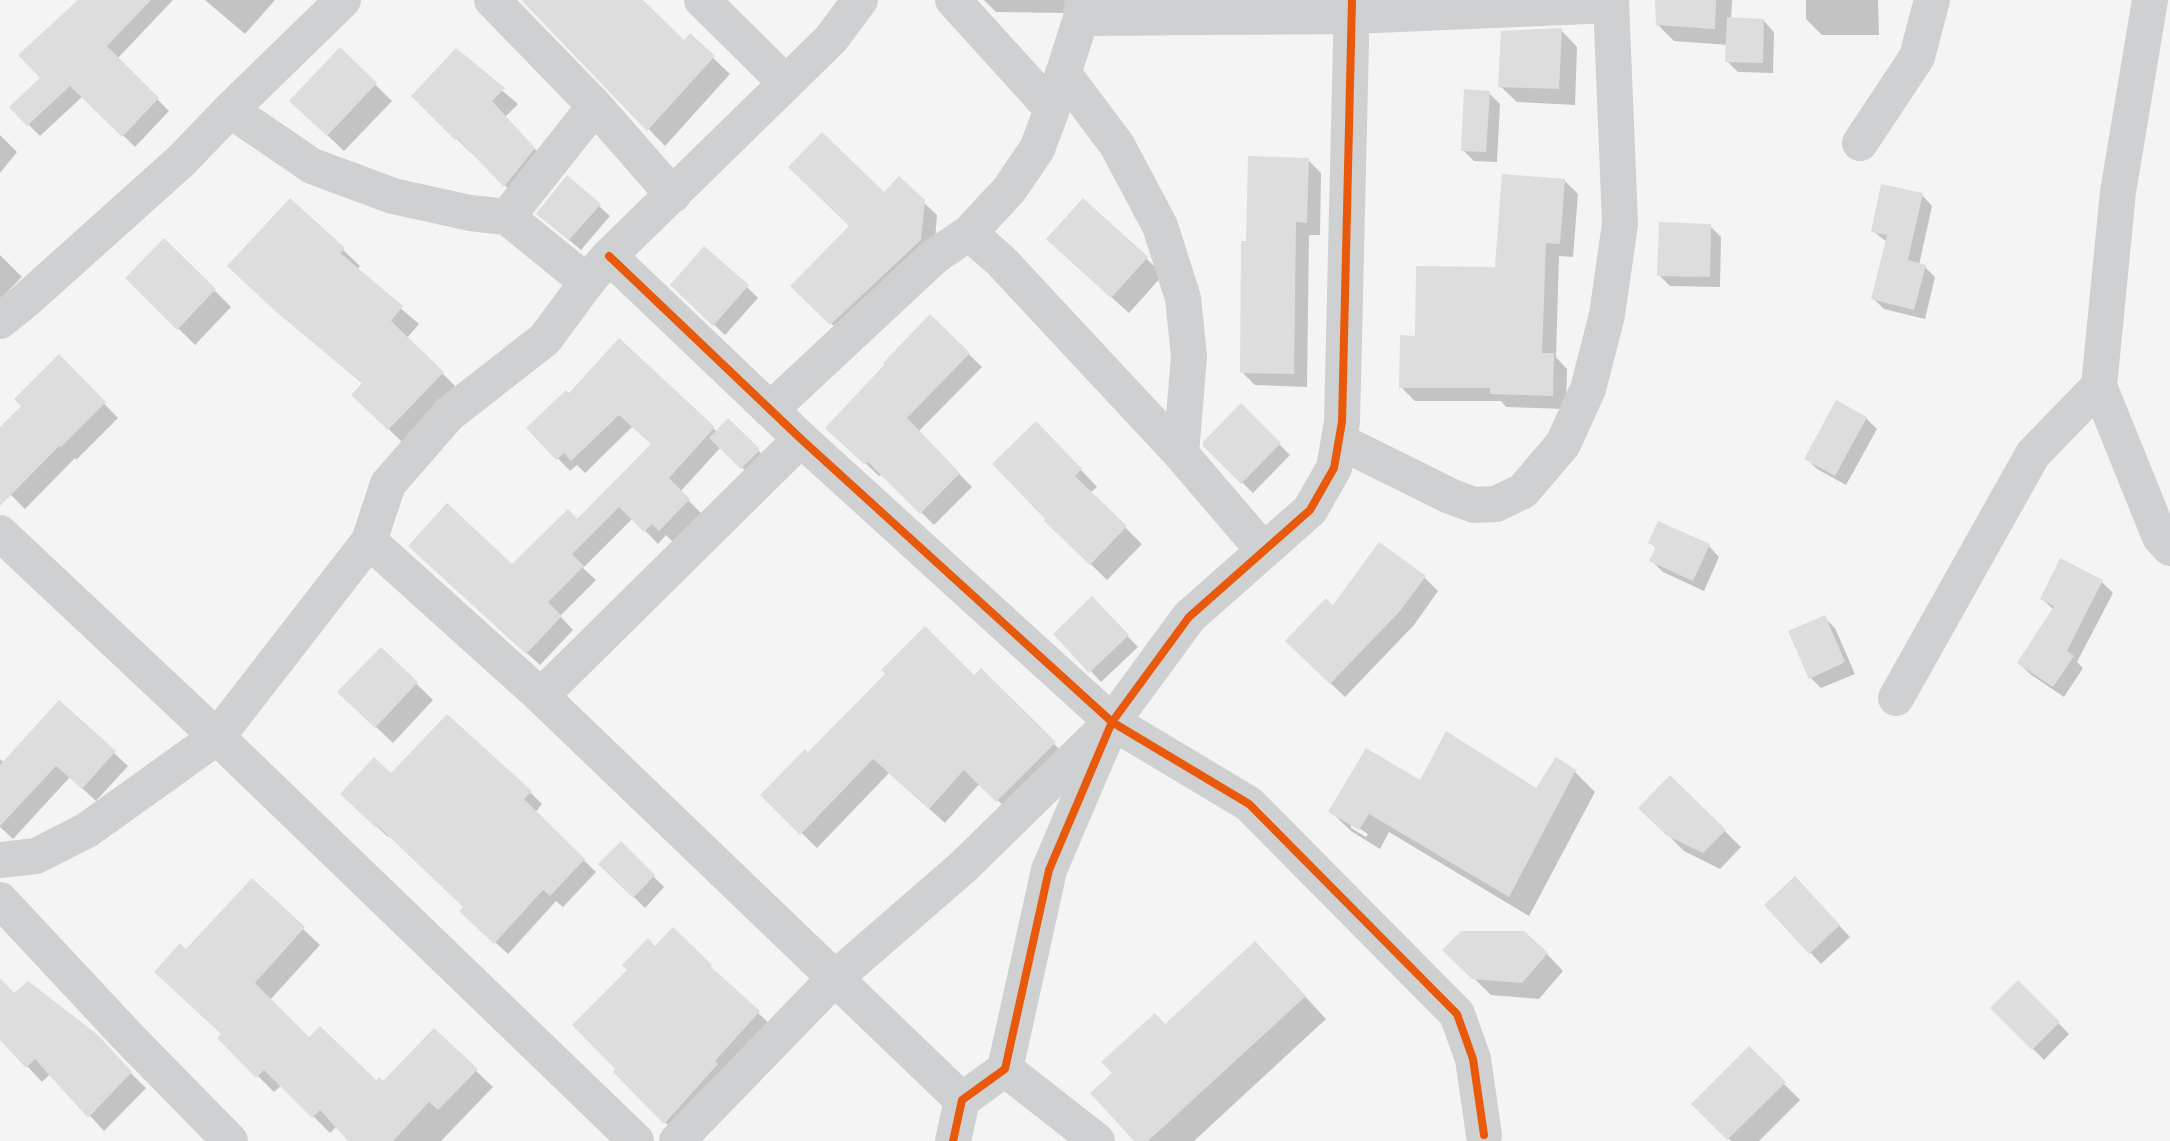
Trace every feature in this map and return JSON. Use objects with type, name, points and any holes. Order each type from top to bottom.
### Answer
[{"type":"street","points":[[0,321],[182,160],[343,0]]},
{"type":"street","points":[[492,0],[595,106],[673,195]]},
{"type":"street","points":[[702,0],[786,83]]},
{"type":"street","points":[[0,860],[36,856],[87,830],[217,737],[369,541],[388,484],[449,414],[545,339],[598,269],[831,39],[860,0]]},
{"type":"street","points":[[953,0],[1052,109]]},
{"type":"street","points":[[1860,143],[1917,57],[1932,0]]},
{"type":"street","points":[[2150,0],[2118,192],[2099,386],[2160,537],[2170,548]]},
{"type":"street","points":[[770,410],[935,256],[969,233],[1009,190],[1037,149],[1082,9],[1611,3],[1620,224],[1603,330],[1588,389],[1563,444],[1523,491],[1496,504],[1474,505],[1339,441]]},
{"type":"street","points":[[677,1141],[834,979],[963,867],[1112,722],[1189,617],[1310,510],[1334,468],[1342,422],[1352,8]]},
{"type":"street","points":[[1063,73],[1117,145],[1160,226],[1183,298],[1189,356],[1181,454]]},
{"type":"street","points":[[507,217],[595,106]]},
{"type":"street","points":[[230,110],[312,166],[393,196],[458,211],[507,217],[598,269],[770,410],[1112,722],[1249,804],[1457,1014],[1473,1059],[1479,1139]]},
{"type":"street","points":[[969,233],[1001,261],[1181,454],[1264,551]]},
{"type":"street","points":[[1896,698],[2033,454],[2099,386]]},
{"type":"street","points":[[541,696],[801,439]]},
{"type":"street","points":[[0,533],[217,737],[636,1141]]},
{"type":"street","points":[[369,541],[541,696],[962,1100]]},
{"type":"street","points":[[953,1141],[962,1100],[1005,1069],[1049,870],[1112,722]]},
{"type":"street","points":[[0,900],[230,1141]]},
{"type":"street","points":[[1005,1069],[1097,1141]]},
{"type":"building","points":[[78,0],[151,0],[107,46],[159,98],[122,137],[70,86],[27,126],[9,107],[40,78],[18,55]]},
{"type":"building","points":[[521,0],[643,0],[684,40],[690,33],[715,56],[647,131]]},
{"type":"building","points":[[1655,0],[1716,0],[1715,29],[1656,25]]},
{"type":"building","points":[[1727,17],[1764,19],[1763,63],[1725,62]]},
{"type":"building","points":[[1562,28],[1559,89],[1498,87],[1501,31]]},
{"type":"building","points":[[340,47],[377,83],[327,136],[289,101]]},
{"type":"building","points":[[456,48],[505,88],[492,101],[535,148],[504,187],[411,96]]},
{"type":"building","points":[[1464,89],[1490,91],[1486,152],[1461,151]]},
{"type":"building","points":[[822,132],[884,192],[899,176],[925,200],[921,240],[830,325],[790,286],[849,226],[788,167]]},
{"type":"building","points":[[1248,156],[1309,158],[1307,223],[1296,222],[1294,374],[1240,373],[1241,241],[1246,241]]},
{"type":"building","points":[[1502,174],[1565,179],[1560,244],[1546,243],[1542,353],[1554,353],[1553,396],[1490,394],[1490,388],[1399,388],[1400,335],[1415,336],[1416,266],[1495,267]]},
{"type":"building","points":[[567,175],[601,204],[569,240],[536,214]]},
{"type":"building","points":[[1881,184],[1923,193],[1908,260],[1926,265],[1914,310],[1871,299],[1887,235],[1871,232]]},
{"type":"building","points":[[290,198],[345,248],[340,253],[403,306],[391,321],[444,372],[388,430],[351,395],[362,383],[274,310],[227,266]]},
{"type":"building","points":[[1083,198],[1148,257],[1111,298],[1046,239]]},
{"type":"building","points":[[1659,222],[1711,224],[1710,277],[1657,276]]},
{"type":"building","points":[[164,238],[216,289],[177,330],[125,278]]},
{"type":"building","points":[[704,246],[749,285],[713,326],[670,285]]},
{"type":"building","points":[[930,314],[970,353],[907,418],[960,473],[920,514],[868,462],[864,464],[825,428]]},
{"type":"building","points":[[619,338],[715,427],[669,478],[690,499],[659,531],[652,524],[644,532],[619,507],[572,554],[584,566],[548,602],[562,616],[526,654],[408,546],[447,503],[512,564],[568,509],[577,519],[651,444],[619,415],[571,461],[564,453],[556,460],[526,428],[566,390],[569,393]]},
{"type":"building","points":[[59,354],[106,402],[0,506],[0,427],[21,406],[14,399]]},
{"type":"building","points":[[1836,400],[1867,417],[1835,476],[1804,459]]},
{"type":"building","points":[[1241,403],[1281,443],[1241,484],[1203,446],[1203,442]]},
{"type":"building","points":[[728,418],[759,448],[741,469],[709,438]]},
{"type":"building","points":[[1036,421],[1082,469],[1075,476],[1127,526],[1090,565],[992,464]]},
{"type":"building","points":[[1658,521],[1710,544],[1693,581],[1649,561],[1656,547],[1648,543]]},
{"type":"building","points":[[1379,542],[1426,576],[1400,611],[1330,684],[1285,641],[1326,598],[1333,605]]},
{"type":"building","points":[[2060,558],[2103,580],[2067,651],[2074,656],[2053,687],[2017,663],[2054,606],[2040,599]]},
{"type":"building","points":[[1092,596],[1129,635],[1089,673],[1053,634]]},
{"type":"building","points":[[1825,615],[1845,662],[1809,679],[1788,631]]},
{"type":"building","points":[[925,626],[974,675],[981,668],[1056,742],[996,802],[964,770],[929,809],[873,759],[800,835],[760,795],[805,749],[808,752],[885,674],[881,670]]},
{"type":"building","points":[[381,647],[418,682],[375,728],[337,692]]},
{"type":"building","points":[[59,700],[116,751],[82,789],[56,766],[0,826],[0,765]]},
{"type":"building","points":[[447,714],[532,791],[524,799],[585,859],[550,896],[543,890],[494,944],[459,911],[463,907],[340,794],[374,757],[391,773]]},
{"type":"building","points":[[1446,731],[1536,788],[1556,757],[1576,770],[1509,897],[1369,814],[1359,830],[1328,812],[1366,748],[1420,780]]},
{"type":"building","points":[[1670,775],[1726,830],[1703,853],[1666,835],[1638,808]]},
{"type":"building","points":[[621,841],[655,875],[633,898],[598,864]]},
{"type":"building","points":[[1795,876],[1840,925],[1809,954],[1764,905]]},
{"type":"building","points":[[252,878],[305,927],[255,983],[309,1037],[320,1026],[376,1080],[379,1077],[383,1081],[434,1028],[478,1069],[438,1110],[429,1102],[393,1141],[348,1141],[320,1110],[312,1118],[264,1070],[256,1078],[217,1038],[221,1034],[154,972],[180,943],[186,949]]},
{"type":"building","points":[[673,927],[760,1011],[664,1124],[572,1025],[627,970],[622,965],[648,938],[655,946]]},
{"type":"building","points":[[1461,931],[1524,931],[1548,953],[1522,983],[1472,979],[1442,950]]},
{"type":"building","points":[[1255,941],[1306,996],[1148,1141],[1134,1141],[1090,1093],[1112,1073],[1101,1062],[1155,1013],[1165,1024]]},
{"type":"building","points":[[0,978],[14,993],[28,981],[98,1035],[132,1072],[88,1118],[35,1059],[26,1068],[0,1040]]},
{"type":"building","points":[[2018,980],[2060,1022],[2032,1050],[1990,1008]]},
{"type":"building","points":[[1749,1046],[1786,1082],[1727,1140],[1691,1104]]},
{"type":"cycle path","points":[[953,1141],[962,1100],[1005,1069],[1049,870],[1112,722],[1189,617],[1310,510],[1334,468],[1342,422],[1352,0]]},
{"type":"cycle path","points":[[609,256],[801,439],[1112,722],[1249,804],[1457,1014],[1473,1059],[1484,1135]]}]
